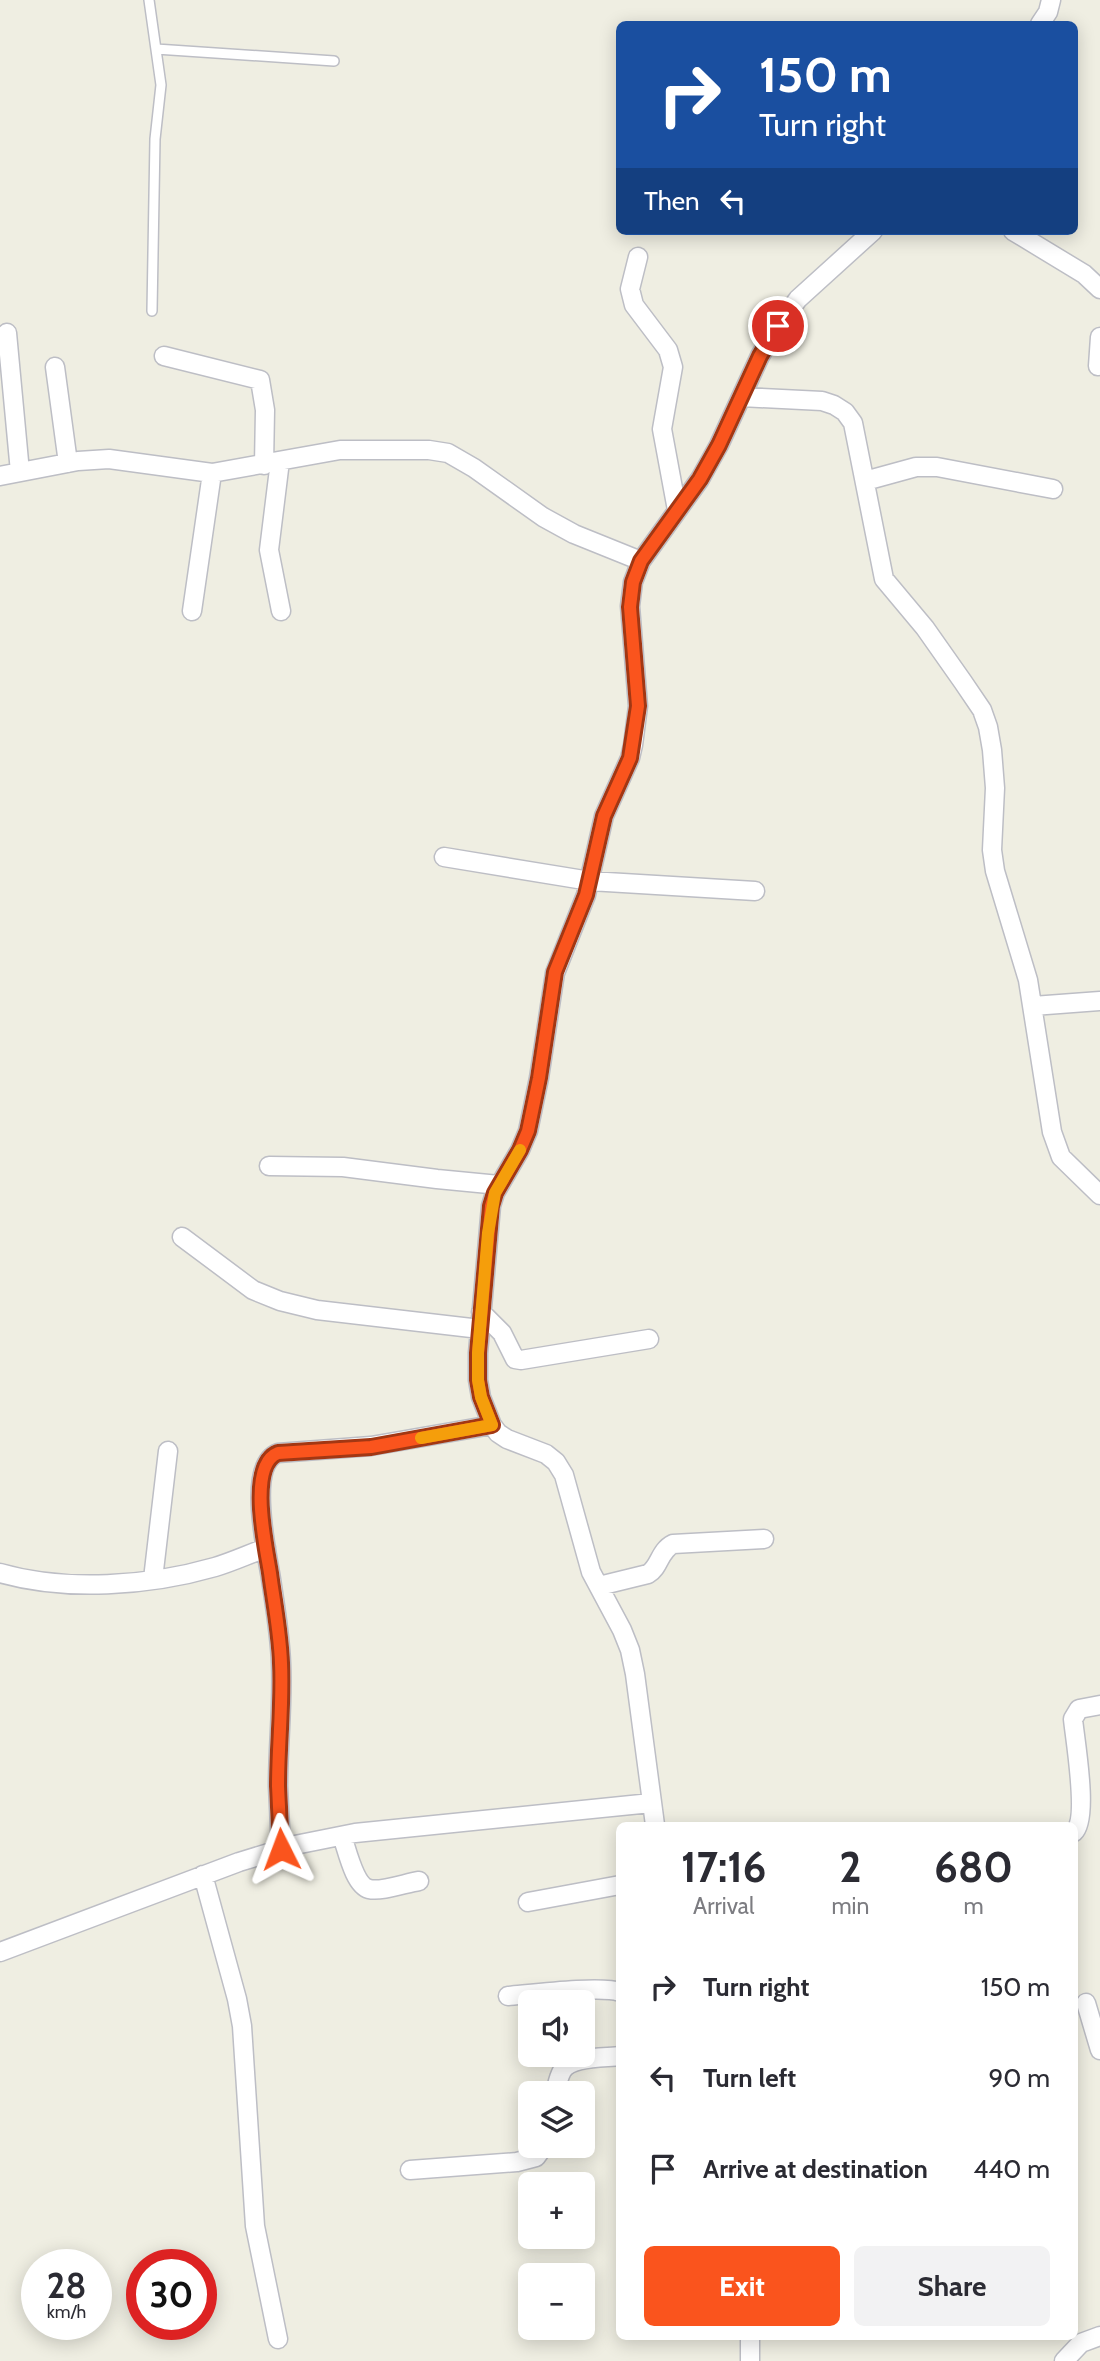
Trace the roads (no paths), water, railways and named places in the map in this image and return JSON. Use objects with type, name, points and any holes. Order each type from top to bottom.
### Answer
[{"type":"street","points":[[1042,21],[1051,0]]},
{"type":"street","points":[[654,1822],[630,1650],[584,1552],[568,1485],[560,1468],[546,1454],[498,1433],[481,1397],[478,1380],[481,1321],[491,1206],[499,1185],[528,1131],[539,1078],[552,985],[590,881],[604,816],[630,758],[638,706],[630,607],[633,582],[641,561],[700,479],[719,445],[760,356],[778,326],[798,299],[869,235]]},
{"type":"street","points":[[1020,235],[1084,274],[1100,289]]},
{"type":"street","points":[[638,257],[630,289],[631,296],[641,315],[668,350],[673,367],[662,429],[677,510]]},
{"type":"street","points":[[7,333],[19,472]]},
{"type":"street","points":[[1098,366],[1100,337]]},
{"type":"street","points":[[164,356],[260,380],[272,463],[269,550],[281,611]]},
{"type":"street","points":[[55,367],[68,463]]},
{"type":"street","points":[[741,397],[822,401],[845,412],[853,423],[884,579],[925,628],[963,682],[982,710],[988,727],[995,788],[992,850],[995,871],[1028,980],[1056,1148],[1069,1166],[1100,1195]]},
{"type":"street","points":[[0,476],[68,463],[109,460],[212,473],[340,450],[429,450],[448,453],[474,468],[543,517],[574,534],[641,561]]},
{"type":"street","points":[[865,481],[916,467],[937,467],[1052,489]]},
{"type":"street","points":[[192,611],[212,473]]},
{"type":"street","points":[[444,857],[590,881],[755,891]]},
{"type":"street","points":[[1033,1006],[1100,1001]]},
{"type":"street","points":[[269,1166],[343,1167],[437,1180],[499,1185]]},
{"type":"street","points":[[182,1237],[253,1290],[280,1301],[324,1311],[481,1321],[502,1333],[515,1359],[649,1339]]},
{"type":"street","points":[[281,1849],[278,1784],[281,1660],[260,1496],[265,1463],[271,1456],[289,1452],[371,1447],[492,1425]]},
{"type":"street","points":[[153,1579],[168,1451]]},
{"type":"street","points":[[599,1586],[654,1571],[666,1548],[673,1545],[764,1538]]},
{"type":"street","points":[[0,1573],[24,1579],[69,1584],[153,1579],[216,1566],[266,1548]]},
{"type":"street","points":[[1078,1829],[1081,1795],[1074,1713],[1079,1709],[1100,1705]]},
{"type":"street","points":[[0,1951],[281,1849],[342,1836],[651,1803]]},
{"type":"street","points":[[342,1836],[353,1868],[363,1885],[369,1889],[419,1881]]},
{"type":"street","points":[[204,1875],[242,2026],[255,2226],[278,2339]]},
{"type":"street","points":[[528,1902],[616,1886]]},
{"type":"street","points":[[508,1996],[616,1991]]},
{"type":"street","points":[[1086,2003],[1100,2050]]},
{"type":"street","points":[[559,2081],[567,2065],[616,2057]]},
{"type":"street","points":[[410,2170],[517,2162],[532,2158]]},
{"type":"street","points":[[1064,2361],[1081,2343],[1100,2336]]},
{"type":"street","points":[[750,2340],[750,2361]]},
{"type":"lane","points":[[149,0],[161,85],[155,139],[152,311]]},
{"type":"lane","points":[[156,49],[334,61]]}]
